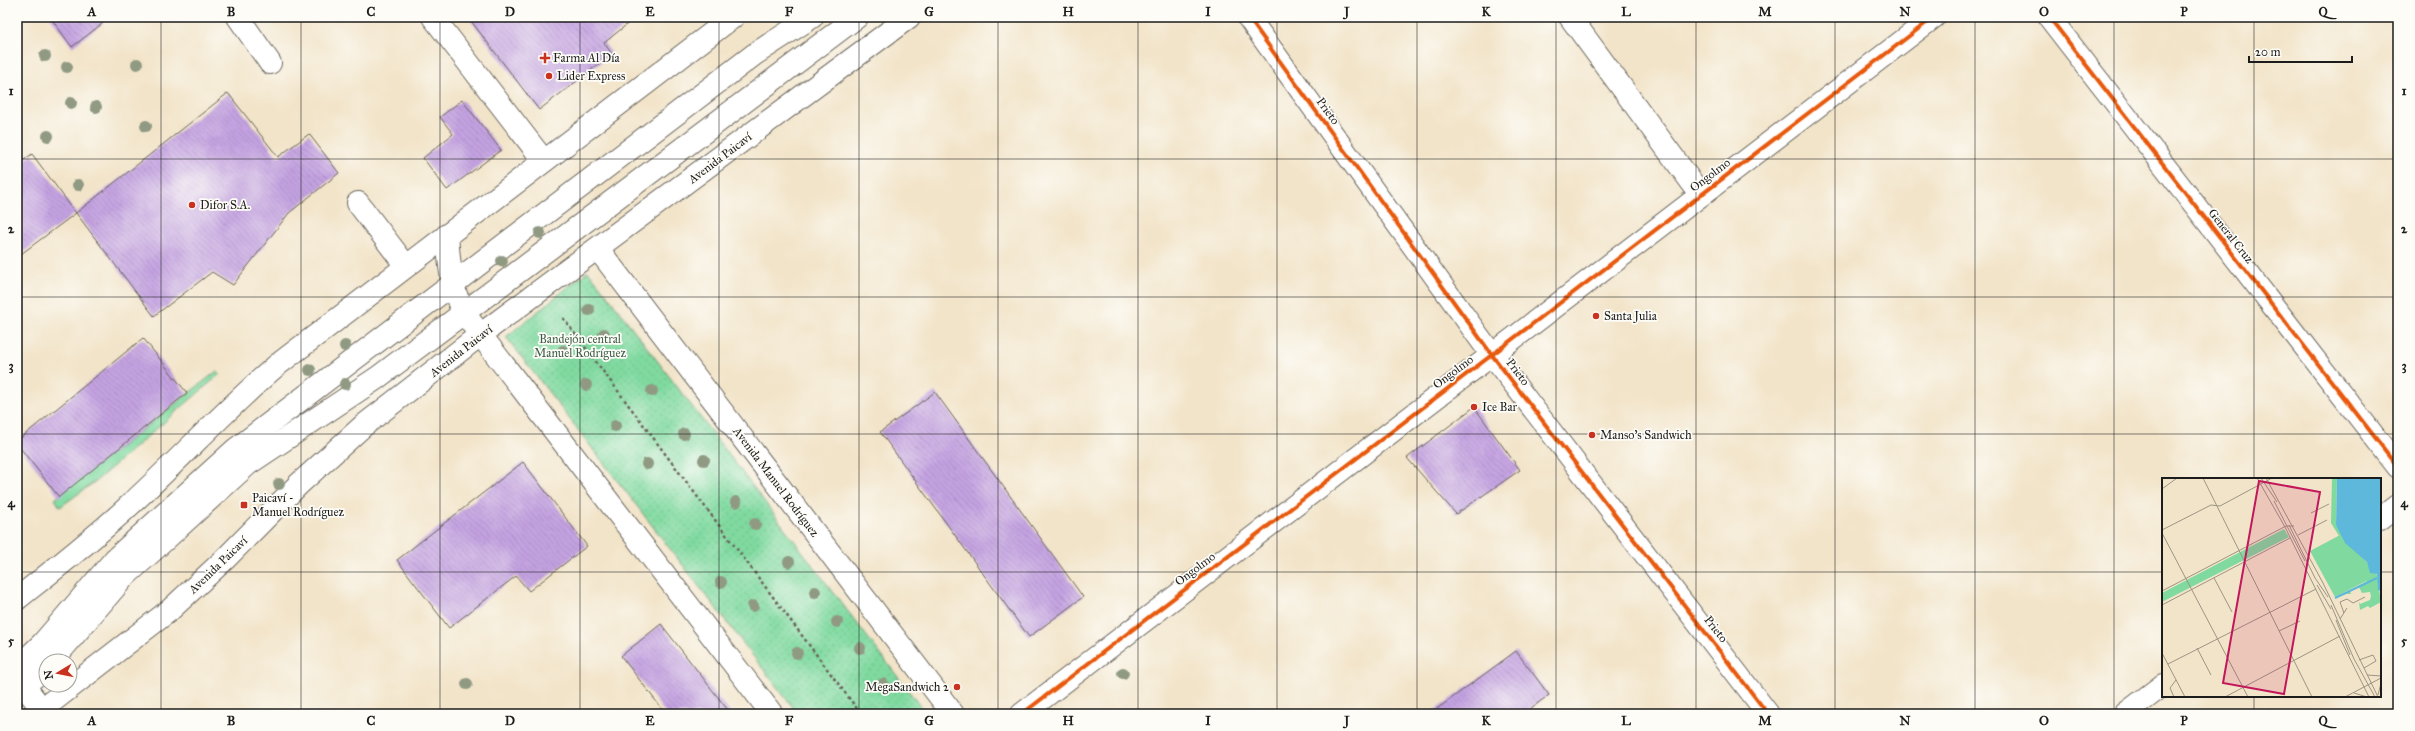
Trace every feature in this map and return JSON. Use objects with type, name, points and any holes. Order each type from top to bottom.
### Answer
[{"type":"main road","points":[[238,17],[270,62]]},
{"type":"main road","points":[[433,17],[544,161]]},
{"type":"main road","points":[[17,599],[62,564],[131,504],[218,418],[266,375],[406,266],[733,17]]},
{"type":"main road","points":[[19,681],[42,644],[115,559],[214,469],[261,429],[755,54],[812,17]]},
{"type":"main road","points":[[59,653],[123,578],[248,464],[377,378],[857,17]]},
{"type":"main road","name":"Avenida Paicaví","points":[[41,712],[170,610],[225,560],[333,452],[363,426],[480,335],[909,17]]},
{"type":"main road","name":"Prieto","points":[[1248,17],[1492,355],[1768,714]]},
{"type":"main road","points":[[1570,17],[1701,195]]},
{"type":"main road","name":"Ongolmo","points":[[1022,714],[1934,17]]},
{"type":"main road","name":"General Cruz","points":[[2048,17],[2398,467]]},
{"type":"main road","points":[[358,203],[406,266]]},
{"type":"main road","points":[[447,235],[453,284],[457,300],[463,312],[772,714]]},
{"type":"main road","name":"Avenida Manuel Rodríguez","points":[[598,249],[953,714]]},
{"type":"main road","points":[[2381,518],[2398,505]]},
{"type":"main road","points":[[19,681],[38,671]]},
{"type":"main road","points":[[19,681],[41,712]]},
{"type":"main road","points":[[2126,714],[2162,686]]},
{"type":"path","points":[[563,318],[861,714]]},
{"type":"green space","name":"Bandejón central Manuel Rodríguez","points":[[588,271],[926,714],[798,714],[506,337]]},
{"type":"green space","points":[[217,371],[220,374],[96,481],[60,507],[55,499]]},
{"type":"building","points":[[50,17],[99,17],[103,23],[72,47]]},
{"type":"building","name":"Lider Express","points":[[468,17],[636,17],[604,43],[612,54],[539,110]]},
{"type":"building","name":"Difor S.A.","points":[[228,93],[278,157],[309,134],[339,173],[289,213],[233,285],[212,272],[154,316],[76,213]]},
{"type":"building","points":[[462,100],[501,150],[447,190],[423,158],[453,134],[440,117]]},
{"type":"building","points":[[32,154],[76,213],[17,257],[17,165]]},
{"type":"building","points":[[143,338],[187,393],[59,497],[17,444],[17,441]]},
{"type":"building","points":[[935,392],[1083,597],[1029,637],[880,432]]},
{"type":"building","points":[[1474,407],[1520,470],[1456,514],[1407,458]]},
{"type":"building","points":[[523,462],[587,546],[529,591],[516,576],[449,628],[397,560]]},
{"type":"building","points":[[661,624],[731,714],[666,714],[621,656]]},
{"type":"building","points":[[1516,651],[1549,695],[1523,714],[1430,714]]},
{"type":"cycle path","points":[[1248,17],[1492,355],[1768,714]]},
{"type":"cycle path","points":[[1022,714],[1934,17]]},
{"type":"cycle path","points":[[2049,17],[2398,467]]},
{"type":"place","name":"Farma Al Día","points":[[545,58]]},
{"type":"place","name":"Lider Express","points":[[549,76]]},
{"type":"place","name":"Difor S.A.","points":[[192,205]]},
{"type":"place","name":"Santa Julia","points":[[1596,316]]},
{"type":"place","name":"Ice Bar","points":[[1474,407]]},
{"type":"place","name":"Manso's Sandwich","points":[[1592,435]]},
{"type":"place","name":"Paicaví - Manuel Rodríguez","points":[[244,505]]},
{"type":"place","name":"MegaSandwich 2","points":[[957,687]]}]
